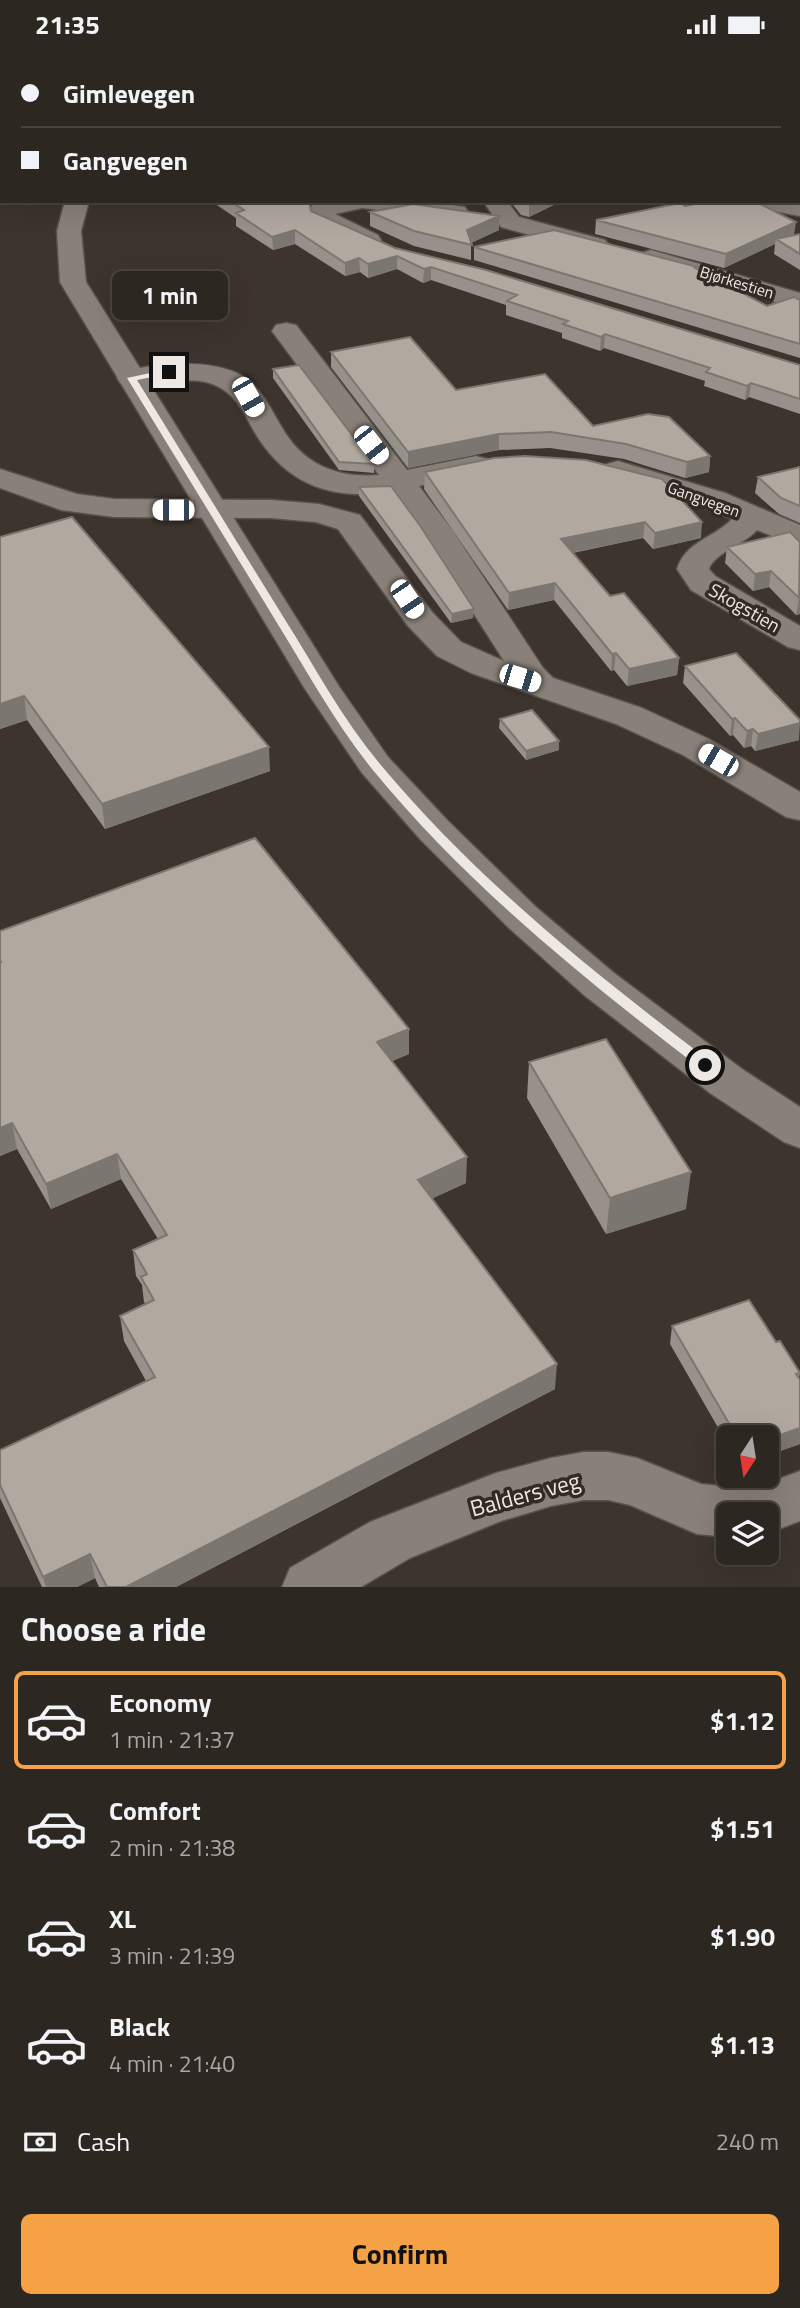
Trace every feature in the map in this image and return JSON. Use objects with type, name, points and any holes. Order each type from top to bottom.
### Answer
[{"type":"street","points":[[77,203],[69,254],[73,282],[330,700],[375,765],[434,830],[523,918],[599,984],[726,1081],[800,1130]]},
{"type":"street","name":"Bjørkestien","points":[[351,203],[322,209],[323,218],[395,250]]},
{"type":"street","name":"Bjørkestien","points":[[379,203],[510,222],[714,275],[800,301]]},
{"type":"street","points":[[496,203],[510,222]]},
{"type":"street","points":[[766,203],[800,209]]},
{"type":"street","points":[[286,331],[437,531],[530,675],[539,683]]},
{"type":"street","points":[[131,378],[169,372],[195,373],[228,380],[248,397],[280,453],[297,467],[326,480],[349,485],[376,486],[502,461]]},
{"type":"street","name":"Gangvegen","points":[[593,464],[714,500],[800,537]]},
{"type":"street","points":[[0,478],[72,503],[114,508],[271,509],[319,513],[349,522],[420,619],[449,649],[482,666],[539,683],[629,716],[696,747],[800,808]]},
{"type":"street","name":"Skogstien","points":[[752,517],[733,536],[702,552],[695,559],[693,569],[703,583],[800,640]]},
{"type":"street","name":"Balders veg","points":[[310,1587],[390,1539],[496,1498],[551,1482],[584,1476],[608,1476],[636,1482],[697,1509],[716,1511]]},
{"type":"street","name":"Balders veg","points":[[779,1504],[800,1496]]},
{"type":"building","points":[[233,203],[309,203],[311,211],[395,248],[486,270],[800,365],[800,399],[751,383],[747,386],[706,372],[710,368],[605,334],[601,337],[563,324],[568,321],[507,301],[517,295],[431,267],[424,269],[397,256],[368,264],[359,258],[345,263],[295,230],[272,237],[236,213],[244,210]]},
{"type":"building","points":[[680,203],[685,206],[700,203],[758,203],[796,222],[726,254],[596,220]]},
{"type":"building","points":[[413,204],[499,216],[467,230],[472,245],[414,231],[370,212]]},
{"type":"building","points":[[554,230],[698,267],[695,268],[767,306],[794,297],[800,300],[800,344],[474,247]]},
{"type":"building","points":[[800,234],[800,254],[776,239]]},
{"type":"building","points":[[410,337],[456,390],[545,374],[593,426],[648,414],[669,417],[710,456],[687,462],[626,444],[551,432],[499,434],[408,452],[331,352]]},
{"type":"building","points":[[299,365],[374,464],[339,462],[273,369]]},
{"type":"building","points":[[525,456],[586,460],[662,479],[702,522],[655,533],[645,522],[561,539],[610,596],[624,593],[679,658],[629,669],[616,653],[612,654],[555,583],[509,593],[425,472],[494,458]]},
{"type":"building","points":[[800,467],[800,506],[781,498],[758,477]]},
{"type":"building","points":[[391,486],[474,609],[452,614],[359,487]]},
{"type":"building","points":[[72,517],[269,747],[102,804],[24,696],[0,704],[0,537]]},
{"type":"building","points":[[790,532],[800,542],[799,598],[771,571],[755,574],[727,547]]},
{"type":"building","points":[[736,653],[800,723],[758,734],[753,729],[747,731],[735,718],[732,719],[685,666]]},
{"type":"building","points":[[532,710],[559,741],[526,751],[500,719]]},
{"type":"building","points":[[255,838],[409,1029],[377,1042],[467,1157],[418,1180],[557,1364],[126,1587],[107,1587],[90,1554],[43,1577],[0,1485],[0,1450],[155,1377],[120,1316],[154,1300],[141,1277],[147,1274],[133,1250],[167,1235],[117,1154],[46,1184],[12,1123],[0,1128],[0,931]]},
{"type":"building","points":[[606,1039],[691,1172],[610,1198],[529,1062]]},
{"type":"building","points":[[749,1300],[800,1373],[796,1374],[800,1380],[800,1428],[779,1435],[779,1425],[730,1425],[672,1326]]},
{"type":"route","points":[[169,372],[131,378],[215,510],[270,605],[375,765],[434,830],[523,918],[599,984],[705,1065]]}]
